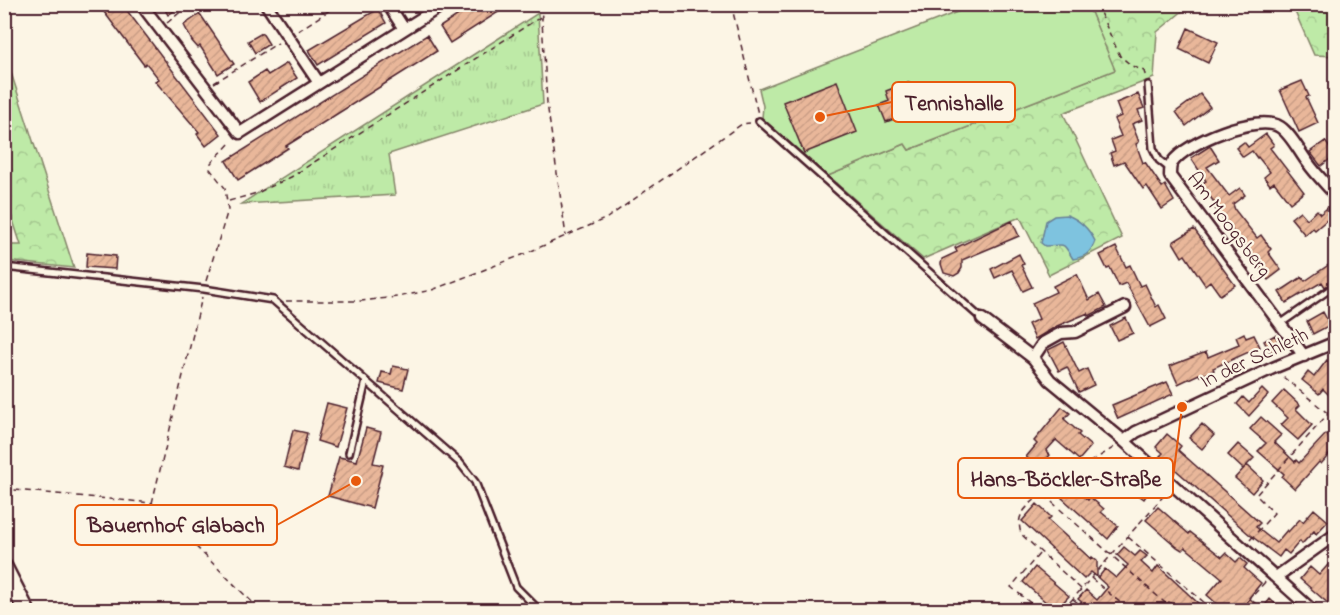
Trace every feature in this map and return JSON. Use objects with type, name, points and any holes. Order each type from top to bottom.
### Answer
[{"type":"main road","points":[[4,567],[26,610]]},
{"type":"street","points":[[141,4],[240,133],[444,4]]},
{"type":"street","points":[[266,4],[319,83]]},
{"type":"street","points":[[388,4],[404,29]]},
{"type":"street","name":"Am Moogsberg","points":[[1304,356],[1170,176],[1170,170],[1172,163],[1197,142],[1225,130],[1272,123],[1282,128],[1309,166],[1335,193]]},
{"type":"street","points":[[1033,358],[1043,343],[1061,333],[1076,332],[1125,307]]},
{"type":"street","points":[[982,319],[1033,358],[1050,380],[1124,441],[1312,610]]},
{"type":"street","name":"In der Schleth","points":[[1124,441],[1136,432],[1273,368],[1335,342]]},
{"type":"street","points":[[1274,575],[1335,534]]},
{"type":"lane","points":[[1148,85],[1153,148],[1159,160],[1170,170]]},
{"type":"lane","points":[[759,121],[982,319]]},
{"type":"lane","points":[[4,267],[204,289],[273,300],[460,463],[475,482],[516,587],[539,610]]},
{"type":"lane","points":[[1280,324],[1335,285]]},
{"type":"lane","points":[[349,453],[366,381]]},
{"type":"path","points":[[160,29],[190,4]]},
{"type":"path","points":[[206,88],[339,4]]},
{"type":"path","points":[[541,4],[547,103],[566,236]]},
{"type":"path","points":[[273,300],[361,301],[432,290],[608,218],[742,124],[759,121],[731,4]]},
{"type":"path","points":[[1096,4],[1120,56],[1132,66],[1144,71],[1148,85]]},
{"type":"path","points":[[228,201],[257,193],[291,177],[542,16]]},
{"type":"path","points":[[152,503],[204,289],[228,210],[225,188],[210,169],[211,163],[240,133]]},
{"type":"path","points":[[1273,368],[1335,420]]},
{"type":"path","points":[[1244,548],[1274,513],[1256,495],[1328,414]]},
{"type":"path","points":[[1081,589],[1021,534],[1018,524],[1023,512],[1042,494],[1124,441]]},
{"type":"path","points":[[1063,610],[1172,486]]},
{"type":"path","points":[[4,489],[152,503],[260,610]]},
{"type":"path","points":[[1042,494],[1173,610]]},
{"type":"path","points":[[1127,536],[1213,610]]},
{"type":"path","points":[[1038,610],[1011,587],[1040,552]]},
{"type":"path","points":[[1240,610],[1274,575]]},
{"type":"path","points":[[1091,578],[1129,610]]},
{"type":"path","points":[[1073,599],[1086,610]]},
{"type":"path","points":[[1195,610],[1203,602]]},
{"type":"green space","points":[[975,5],[1088,5],[1115,70],[909,150],[905,144],[828,176],[762,118],[763,106],[759,89]]},
{"type":"green space","points":[[1088,5],[1190,5],[1157,32],[1154,78],[1063,113],[1122,238],[1049,275],[1020,217],[923,259],[828,176],[905,144],[909,150],[1114,70]]},
{"type":"green space","points":[[1292,5],[1335,5],[1335,56],[1314,55]]},
{"type":"green space","points":[[538,13],[543,104],[389,154],[395,195],[241,204]]},
{"type":"green space","points":[[5,54],[74,268],[5,261],[5,245],[21,245],[5,196]]},
{"type":"water","points":[[1067,215],[1084,225],[1095,241],[1087,254],[1073,259],[1062,245],[1045,246],[1041,243],[1046,221],[1054,216]]},
{"type":"building","points":[[98,4],[122,4],[221,134],[206,146],[197,134],[199,132],[155,81],[159,79],[146,63],[144,65]]},
{"type":"building","points":[[162,4],[184,4],[168,15]]},
{"type":"building","points":[[475,4],[511,4],[450,43],[440,27]]},
{"type":"building","points":[[378,9],[386,23],[318,65],[309,50]]},
{"type":"building","points":[[200,14],[234,64],[218,74],[200,46],[198,48],[192,41],[184,25]]},
{"type":"building","points":[[1188,28],[1218,42],[1208,63],[1179,49]]},
{"type":"building","points":[[262,33],[269,44],[255,53],[248,41]]},
{"type":"building","points":[[427,35],[437,51],[286,146],[288,148],[238,180],[226,161]]},
{"type":"building","points":[[287,63],[297,78],[260,102],[248,82],[265,71],[268,75]]},
{"type":"building","points":[[837,81],[857,132],[804,153],[783,102]]},
{"type":"building","points":[[1302,81],[1309,96],[1306,97],[1318,123],[1299,132],[1280,90]]},
{"type":"building","points":[[909,82],[920,109],[886,122],[879,105],[889,101],[886,91]]},
{"type":"building","points":[[1138,94],[1144,108],[1138,110],[1142,120],[1132,124],[1139,142],[1136,144],[1143,163],[1145,162],[1162,187],[1165,185],[1174,201],[1162,209],[1147,186],[1143,189],[1124,161],[1114,165],[1110,153],[1115,151],[1111,140],[1121,136],[1114,119],[1121,116],[1116,103]]},
{"type":"building","points":[[1200,94],[1210,107],[1186,126],[1176,112]]},
{"type":"building","points":[[1266,134],[1274,145],[1270,148],[1304,192],[1290,203],[1274,182],[1270,185],[1264,177],[1270,172],[1258,157],[1252,151],[1243,157],[1236,148],[1244,142],[1248,147]]},
{"type":"building","points":[[1325,141],[1335,155],[1321,166],[1310,152]]},
{"type":"building","points":[[1210,146],[1219,160],[1207,167],[1229,196],[1240,188],[1245,195],[1233,204],[1235,210],[1257,238],[1261,235],[1271,249],[1268,252],[1281,270],[1268,280],[1259,268],[1261,267],[1214,207],[1216,205],[1201,184],[1206,181],[1191,158]]},
{"type":"building","points":[[1331,205],[1335,213],[1315,230],[1313,228],[1305,235],[1291,218],[1300,211],[1307,219],[1317,210],[1320,214]]},
{"type":"building","points":[[1012,221],[1019,236],[962,260],[962,268],[954,276],[944,273],[942,259],[957,252],[955,248]]},
{"type":"building","points":[[1194,229],[1235,285],[1220,295],[1210,281],[1205,285],[1185,255],[1182,257],[1173,242]]},
{"type":"building","points":[[1116,247],[1126,267],[1130,265],[1140,286],[1145,284],[1156,307],[1159,305],[1166,319],[1150,327],[1126,283],[1119,286],[1110,268],[1107,269],[1100,255]]},
{"type":"building","points":[[87,253],[116,256],[115,269],[86,267]]},
{"type":"building","points":[[1019,254],[1024,264],[1021,265],[1032,287],[1023,291],[1012,270],[995,278],[991,269]]},
{"type":"building","points":[[1330,264],[1332,267],[1335,265],[1335,280],[1325,287],[1322,282],[1286,303],[1279,292],[1302,277],[1305,281]]},
{"type":"building","points":[[1077,274],[1089,300],[1099,294],[1106,307],[1089,316],[1088,313],[1057,326],[1035,339],[1028,324],[1039,319],[1032,303],[1056,292],[1053,286]]},
{"type":"building","points":[[1323,312],[1330,325],[1313,334],[1307,321]]},
{"type":"building","points":[[1126,318],[1133,333],[1117,340],[1110,326]]},
{"type":"building","points":[[1244,333],[1246,338],[1254,335],[1260,347],[1213,368],[1214,370],[1178,384],[1170,366],[1206,352],[1208,357],[1239,344],[1236,337]]},
{"type":"building","points":[[1275,335],[1281,347],[1270,352],[1264,341]]},
{"type":"building","points":[[1064,342],[1079,373],[1087,369],[1094,385],[1079,392],[1067,367],[1059,371],[1048,350]]},
{"type":"building","points":[[1327,360],[1335,368],[1332,379],[1335,383],[1335,401],[1323,389],[1319,394],[1302,380],[1308,372],[1314,377]]},
{"type":"building","points":[[393,366],[408,369],[403,389],[379,383],[382,372],[391,374]]},
{"type":"building","points":[[1167,382],[1173,394],[1118,419],[1112,405]]},
{"type":"building","points":[[1262,389],[1268,395],[1249,416],[1237,404],[1243,397],[1249,403]]},
{"type":"building","points":[[1284,390],[1300,405],[1296,409],[1312,425],[1298,440],[1281,425],[1288,418],[1272,403]]},
{"type":"building","points":[[327,403],[347,408],[336,447],[317,441]]},
{"type":"building","points":[[1062,407],[1070,413],[1064,419],[1091,446],[1079,460],[1056,440],[1046,451],[1050,455],[1039,468],[1046,474],[1041,480],[1044,483],[1032,497],[1023,489],[1026,485],[1023,482],[1032,472],[1026,468],[1031,461],[1026,457],[1037,444],[1034,441]]},
{"type":"building","points":[[1261,417],[1281,435],[1274,442],[1295,462],[1296,460],[1299,463],[1326,434],[1335,444],[1335,448],[1295,489],[1282,477],[1284,474],[1258,451],[1266,443],[1250,429]]},
{"type":"building","points":[[1202,424],[1214,435],[1202,449],[1189,438]]},
{"type":"building","points":[[366,428],[381,432],[373,463],[383,465],[372,508],[328,496],[339,457],[357,461]]},
{"type":"building","points":[[293,430],[307,433],[298,471],[284,467]]},
{"type":"building","points":[[1167,434],[1181,446],[1178,450],[1260,523],[1256,527],[1276,543],[1300,519],[1303,522],[1314,509],[1328,521],[1302,544],[1300,541],[1289,554],[1284,550],[1279,557],[1250,535],[1160,456],[1163,453],[1156,447]]},
{"type":"building","points":[[1238,444],[1254,458],[1243,469],[1228,455]]},
{"type":"building","points":[[1124,461],[1154,484],[1144,499],[1126,486],[1121,493],[1108,484]]},
{"type":"building","points":[[1247,465],[1263,480],[1252,493],[1235,478]]},
{"type":"building","points":[[1072,486],[1088,500],[1090,497],[1104,509],[1101,512],[1118,526],[1108,539],[1062,498]]},
{"type":"building","points":[[1037,504],[1051,517],[1048,520],[1091,559],[1092,557],[1097,561],[1097,577],[1091,572],[1084,579],[1022,521]]},
{"type":"building","points":[[1158,507],[1189,534],[1190,532],[1222,557],[1226,553],[1236,562],[1240,558],[1247,564],[1244,568],[1261,583],[1249,598],[1262,609],[1270,599],[1282,610],[1224,610],[1207,595],[1222,578],[1185,547],[1182,550],[1177,547],[1146,520]]},
{"type":"building","points":[[1124,547],[1135,556],[1140,551],[1147,556],[1141,562],[1153,573],[1158,566],[1198,603],[1192,610],[1178,610],[1169,602],[1161,610],[1091,610],[1078,599],[1086,590],[1097,600],[1108,587],[1098,578],[1105,569],[1116,578],[1128,565],[1117,555]]},
{"type":"building","points":[[1335,557],[1335,602],[1331,606],[1300,579],[1310,567],[1319,575]]},
{"type":"building","points":[[1035,567],[1069,596],[1057,609],[1023,582]]},
{"type":"place","name":"Tennishalle","points":[[820,117]]},
{"type":"place","name":"Hans-Böckler-Straße","points":[[1182,407]]},
{"type":"place","name":"Bauernhof Glabach","points":[[356,481]]}]
